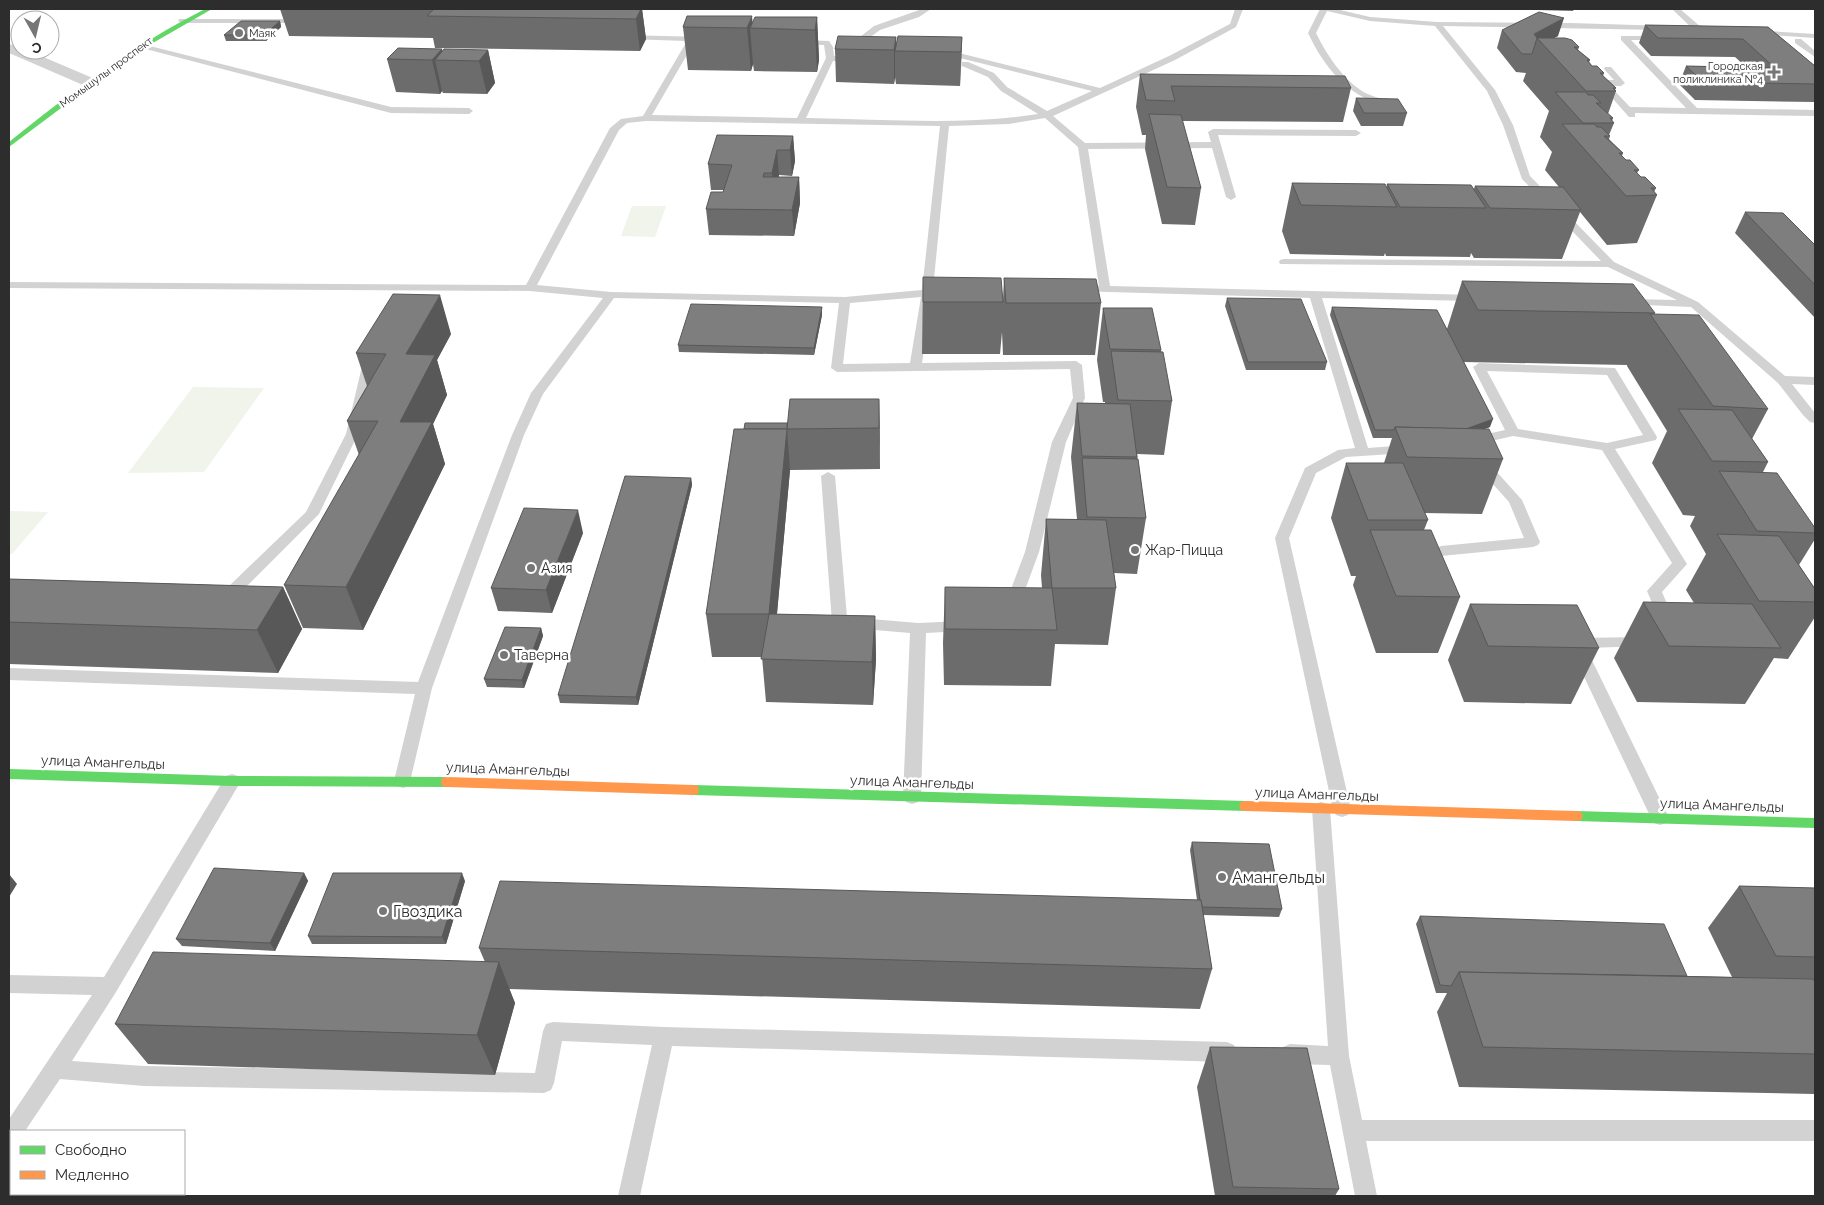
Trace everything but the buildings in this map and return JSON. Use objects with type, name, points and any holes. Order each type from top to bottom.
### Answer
[{"type":"street","name":"Момышулы проспект","points":[[9,145],[89,82],[141,45],[182,21],[209,9]]},
{"type":"street","points":[[9,48],[89,82]]},
{"type":"street","name":"улица Амангельды","points":[[9,774],[232,781],[403,781],[1815,823]]},
{"type":"lane","points":[[854,44],[877,28],[916,15],[927,9]]},
{"type":"lane","points":[[530,288],[615,128],[624,121],[646,118],[945,123],[1009,121],[1047,115],[1172,58],[1232,25],[1239,9]]},
{"type":"lane","points":[[1384,103],[1359,93],[1343,79],[1320,51],[1312,33],[1325,9],[1370,19],[1438,24],[1669,28]]},
{"type":"lane","points":[[1676,9],[1698,30]]},
{"type":"lane","points":[[252,21],[310,11]]},
{"type":"lane","points":[[182,21],[312,22]]},
{"type":"lane","points":[[1438,24],[1491,90],[1508,125],[1525,177],[1610,264],[1694,304],[1782,380],[1807,412],[1815,419]]},
{"type":"lane","points":[[1688,29],[1708,30]]},
{"type":"lane","points":[[1746,31],[1815,36]]},
{"type":"lane","points":[[612,36],[710,40]]},
{"type":"lane","points":[[1672,39],[1624,38],[1694,111]]},
{"type":"lane","points":[[646,118],[692,39]]},
{"type":"lane","points":[[1750,40],[1815,41]]},
{"type":"lane","points":[[1798,41],[1815,55]]},
{"type":"lane","points":[[787,42],[835,44]]},
{"type":"lane","points":[[800,120],[830,58],[829,47],[826,43]]},
{"type":"lane","points":[[845,44],[874,45]]},
{"type":"lane","points":[[141,45],[391,110],[469,111]]},
{"type":"lane","points":[[942,50],[1102,91]]},
{"type":"lane","points":[[951,53],[932,61],[966,64],[991,75],[1004,89],[1047,115],[1083,146],[1105,290]]},
{"type":"lane","points":[[830,58],[867,60]]},
{"type":"lane","points":[[1608,69],[1621,83],[1603,83],[1630,112],[1815,113]]},
{"type":"lane","points":[[915,367],[927,293],[945,123]]},
{"type":"lane","points":[[1231,197],[1213,132],[1356,133]]},
{"type":"lane","points":[[1083,146],[1216,145]]},
{"type":"lane","points":[[1284,262],[1610,264]]},
{"type":"lane","points":[[9,285],[530,288],[611,295],[844,300],[957,292]]},
{"type":"lane","points":[[1067,290],[1484,298]]},
{"type":"lane","points":[[1315,294],[1363,453]]},
{"type":"lane","points":[[403,781],[424,688],[518,435],[537,393],[611,295]]},
{"type":"lane","points":[[844,300],[837,368],[1076,365],[1079,398],[1059,442],[1032,552],[1009,615]]},
{"type":"lane","points":[[1614,302],[1694,304]]},
{"type":"lane","points":[[212,593],[232,592],[312,514],[352,434],[372,353]]},
{"type":"lane","points":[[1441,551],[1533,542],[1515,500],[1463,444],[1513,432],[1606,447],[1651,437],[1611,371],[1479,367],[1513,432]]},
{"type":"lane","points":[[1782,380],[1815,381]]},
{"type":"lane","points":[[1557,638],[1576,643],[1662,639],[1670,630],[1654,591],[1680,564],[1606,447]]},
{"type":"lane","points":[[1342,810],[1282,538],[1310,471],[1343,453],[1418,448]]},
{"type":"lane","points":[[828,476],[840,622],[918,628],[977,625]]},
{"type":"lane","points":[[912,797],[918,628]]},
{"type":"lane","points":[[1576,643],[1660,818]]},
{"type":"lane","points":[[9,674],[424,688]]},
{"type":"lane","points":[[13,1130],[109,986],[232,781]]},
{"type":"lane","points":[[1321,809],[1339,1056],[1366,1196]]},
{"type":"lane","points":[[9,984],[109,986]]},
{"type":"lane","points":[[55,1069],[144,1076],[544,1083],[553,1031],[1339,1056]]},
{"type":"lane","points":[[629,1196],[664,1036]]},
{"type":"lane","points":[[1353,1130],[1815,1131]]},
{"type":"shaded area","points":[[632,206],[666,206],[655,237],[621,236]]},
{"type":"shaded area","points":[[193,387],[264,388],[204,472],[128,473]]},
{"type":"shaded area","points":[[9,511],[48,512],[12,554],[9,554]]},
{"type":"traffic: fast","points":[[9,145],[105,71],[156,38],[209,9]]},
{"type":"traffic: fast","points":[[9,774],[232,781],[447,782]]},
{"type":"traffic: fast","points":[[693,790],[1246,806]]},
{"type":"traffic: fast","points":[[1576,816],[1815,823]]},
{"type":"traffic: slow","points":[[447,782],[693,790]]},
{"type":"traffic: slow","points":[[1246,806],[1576,816]]},
{"type":"place","name":"Маяк","points":[[239,33]]},
{"type":"place","name":"Городская поликлиника №4","points":[[1774,72]]},
{"type":"place","name":"Жар-Пицца","points":[[1135,550]]},
{"type":"place","name":"Азия","points":[[531,568]]},
{"type":"place","name":"Таверна","points":[[504,655]]},
{"type":"place","name":"Амангельды","points":[[1222,877]]},
{"type":"place","name":"Гвоздика","points":[[383,911]]}]
